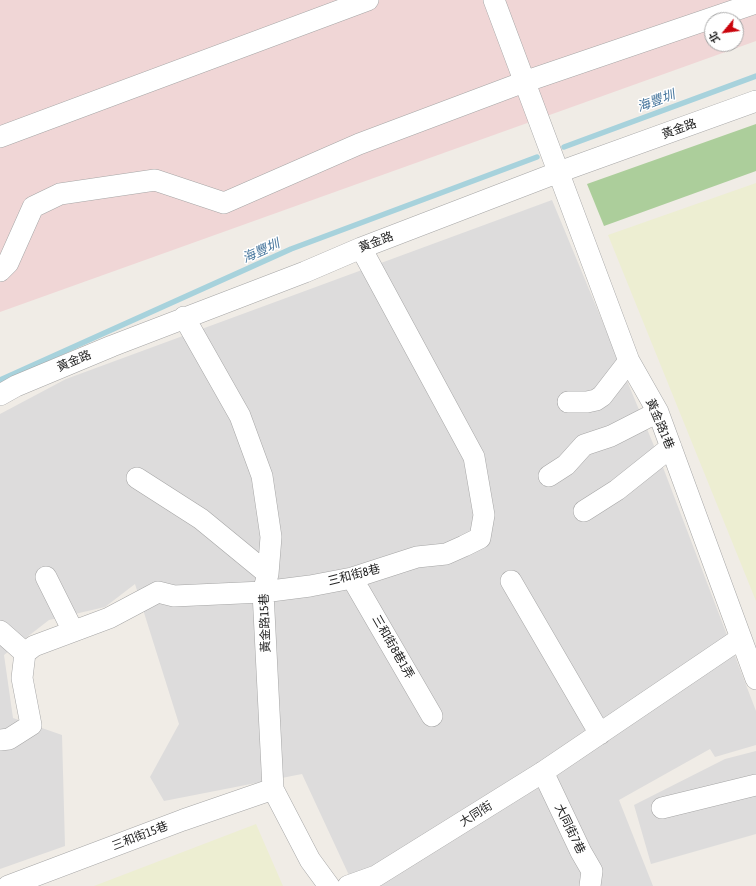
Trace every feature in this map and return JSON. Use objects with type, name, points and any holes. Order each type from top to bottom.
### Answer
[{"type":"street","points":[[0,137],[368,0]]},
{"type":"street","name":"黃金路1巷","points":[[494,0],[629,360],[658,412],[756,679]]},
{"type":"street","points":[[0,270],[8,263],[33,207],[60,194],[155,180],[224,203],[359,144],[524,82],[756,3]]},
{"type":"street","name":"黃金路","points":[[0,395],[16,386],[112,346],[184,317],[305,272],[361,248],[558,172],[756,101]]},
{"type":"street","name":"三和街8巷","points":[[25,653],[34,646],[109,618],[158,592],[174,596],[265,583],[352,578],[417,557],[446,554],[480,538],[484,515],[474,457],[361,248]]},
{"type":"street","name":"黃金路15巷","points":[[184,317],[240,416],[262,476],[271,536],[265,583],[273,789],[310,860],[329,886]]},
{"type":"street","points":[[568,402],[587,402],[596,400],[602,396],[629,360]]},
{"type":"street","points":[[549,476],[566,465],[584,446],[611,436],[658,412]]},
{"type":"street","points":[[584,511],[617,490],[671,447]]},
{"type":"street","points":[[137,478],[201,519],[265,583]]},
{"type":"street","points":[[46,577],[73,631]]},
{"type":"street","name":"三和街8巷1弄","points":[[352,578],[432,716]]},
{"type":"street","points":[[511,581],[600,734]]},
{"type":"street","points":[[0,631],[25,653],[22,678],[31,724],[9,739],[0,740]]},
{"type":"street","name":"大同街","points":[[348,886],[376,876],[543,772],[740,638]]},
{"type":"street","name":"大同街7巷","points":[[543,772],[581,852],[592,871],[590,886]]},
{"type":"street","points":[[662,808],[756,785]]},
{"type":"street","name":"三和街15巷","points":[[8,886],[183,820],[273,789]]},
{"type":"shaded area","points":[[0,0],[756,0],[756,41],[744,45],[744,12],[704,12],[704,52],[725,52],[0,312]]},
{"type":"shaded area","points":[[552,200],[664,470],[756,711],[756,745],[715,757],[710,749],[619,800],[653,886],[354,886],[302,774],[164,801],[150,777],[179,724],[135,584],[105,607],[49,620],[4,655],[13,718],[62,735],[65,846],[0,869],[0,414],[66,379]]},
{"type":"shaded area","points":[[756,751],[756,834],[651,864],[634,805],[725,759]]},
{"type":"green space","points":[[756,124],[756,171],[604,226],[587,184]]},
{"type":"green space","points":[[756,183],[756,601],[608,235]]},
{"type":"green space","points":[[256,824],[283,886],[94,886]]},
{"type":"waterway","name":"海豐圳","points":[[564,147],[756,76]]},
{"type":"waterway","name":"海豐圳","points":[[0,380],[291,249],[537,157]]}]
